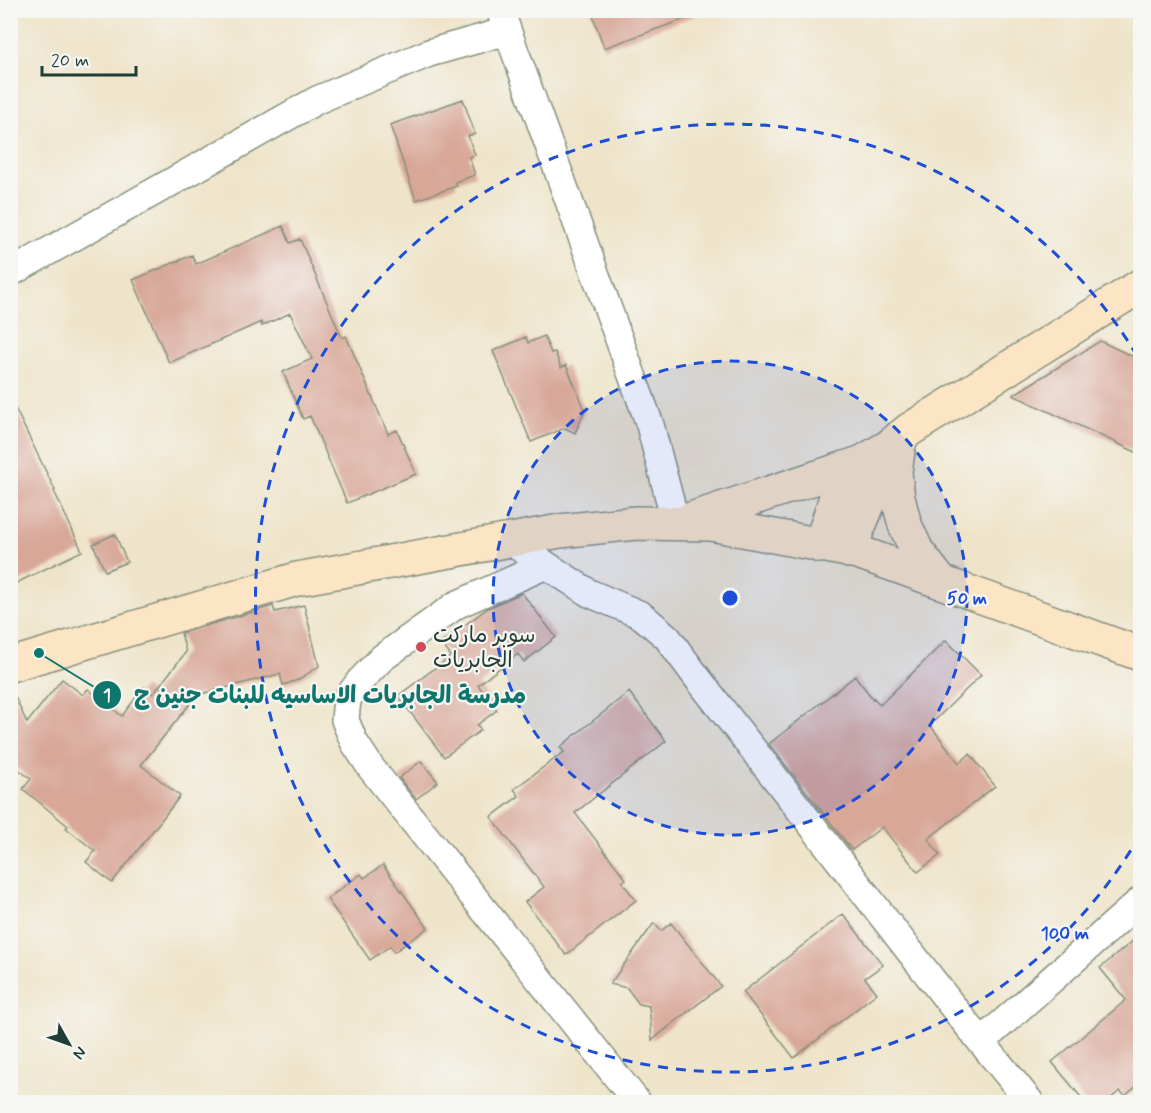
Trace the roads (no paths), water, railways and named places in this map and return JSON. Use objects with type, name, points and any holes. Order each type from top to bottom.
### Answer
[{"type":"street","points":[[10,273],[317,100],[503,21],[650,425],[676,524]]},
{"type":"street","points":[[835,548],[837,494],[848,477],[884,449],[1140,286]]},
{"type":"street","points":[[676,524],[884,449]]},
{"type":"street","points":[[884,449],[895,472],[898,498],[905,525],[917,551],[940,582]]},
{"type":"street","points":[[10,664],[297,579],[560,531],[636,523],[711,524],[858,552],[1140,654]]},
{"type":"street","points":[[508,540],[588,593],[641,615],[667,637],[720,708],[1030,1102]]},
{"type":"street","points":[[546,565],[456,605],[382,658],[347,699],[345,720],[354,742],[371,768],[637,1102]]},
{"type":"street","points":[[981,1042],[1140,901]]},
{"type":"place","name":"سوبر ماركت الجابريات","points":[[421,647]]},
{"type":"place","name":"مدرسة الجابريات الاساسيه للبنات جنين ج","points":[[39,653]]}]
